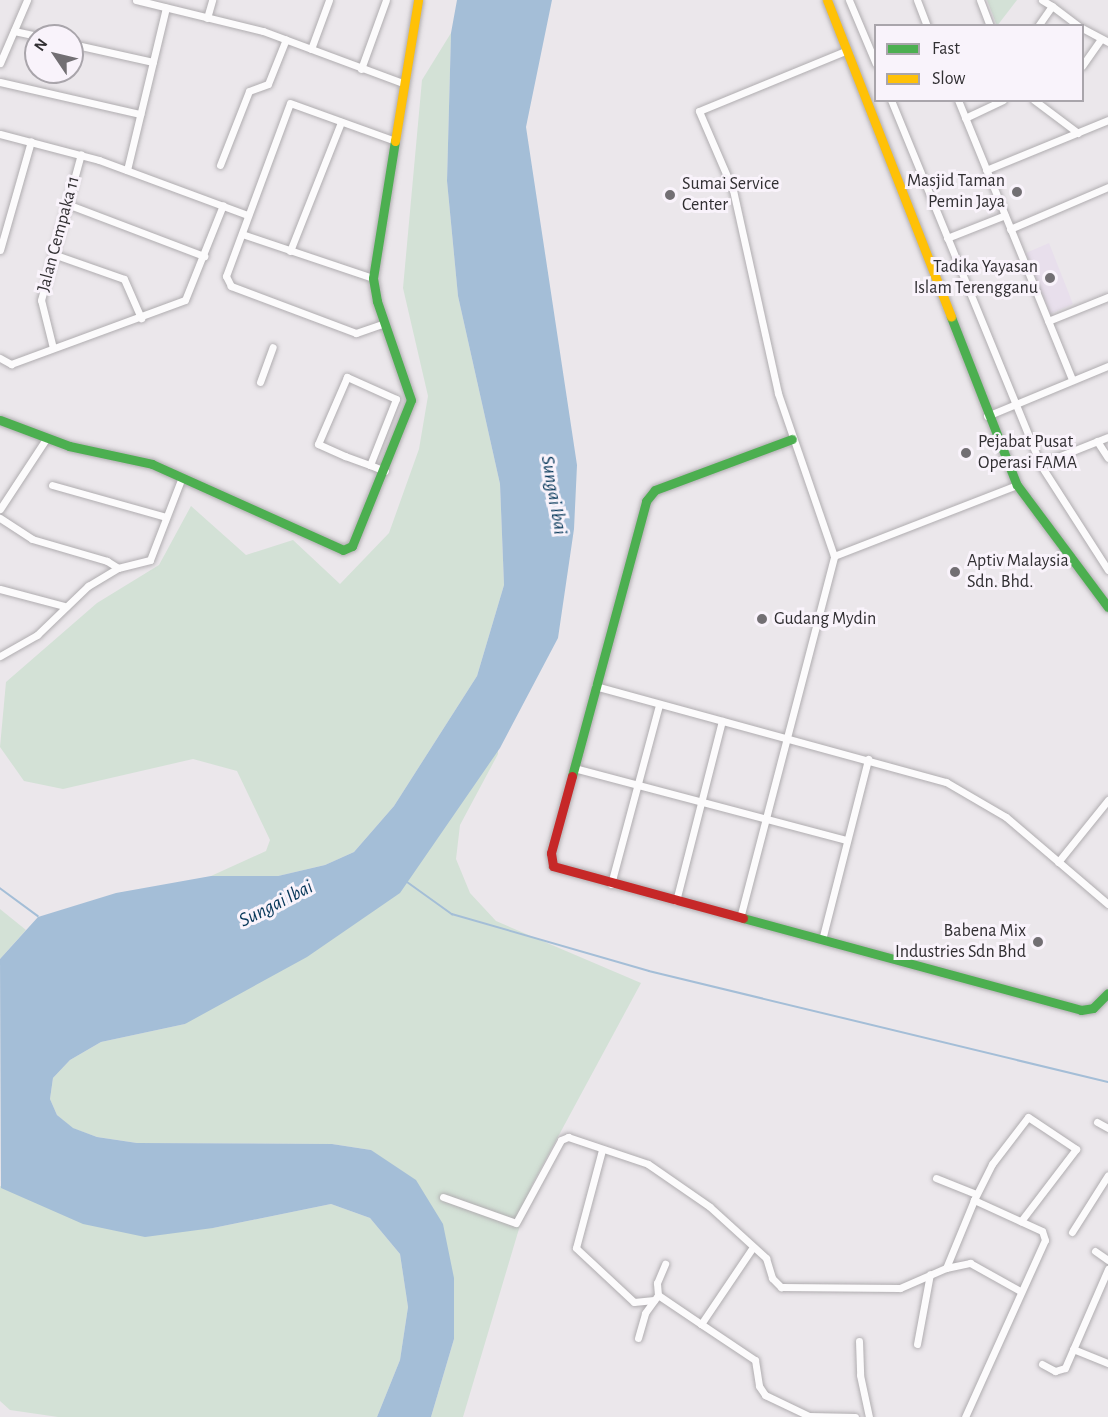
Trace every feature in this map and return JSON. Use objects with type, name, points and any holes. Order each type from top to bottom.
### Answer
[{"type":"street","points":[[0,63],[27,0]]},
{"type":"street","points":[[136,0],[289,40],[403,83]]},
{"type":"street","points":[[207,18],[212,0]]},
{"type":"street","points":[[307,47],[329,0]]},
{"type":"street","points":[[361,69],[386,0]]},
{"type":"street","points":[[0,420],[46,439],[152,464],[342,550],[356,539],[409,410],[410,390],[373,278],[393,140],[417,0]]},
{"type":"street","points":[[821,0],[845,51]]},
{"type":"street","points":[[827,0],[987,416],[1017,485],[1108,607]]},
{"type":"street","points":[[849,0],[874,59]]},
{"type":"street","points":[[917,0],[926,24]]},
{"type":"street","points":[[980,0],[989,24]]},
{"type":"street","points":[[1042,0],[1077,24]]},
{"type":"street","points":[[1039,24],[1052,6]]},
{"type":"street","points":[[127,170],[166,8]]},
{"type":"street","points":[[1084,29],[1105,40],[1084,65]]},
{"type":"street","points":[[14,31],[24,33]]},
{"type":"street","points":[[220,165],[249,91],[268,84],[289,40]]},
{"type":"street","points":[[84,47],[153,62]]},
{"type":"street","points":[[740,918],[834,556],[792,439],[733,190],[699,111],[845,51]]},
{"type":"street","points":[[0,82],[140,114]]},
{"type":"street","points":[[892,102],[1040,464],[1108,570]]},
{"type":"street","points":[[959,102],[1072,380]]},
{"type":"street","points":[[965,118],[999,102]]},
{"type":"street","points":[[1037,102],[1078,133]]},
{"type":"street","points":[[386,323],[356,333],[231,286],[226,276],[242,234],[245,214],[290,104],[393,140]]},
{"type":"street","points":[[290,251],[340,122]]},
{"type":"street","points":[[986,170],[1078,133],[1107,124]]},
{"type":"street","points":[[0,134],[81,154],[245,214]]},
{"type":"street","points":[[0,250],[32,141]]},
{"type":"street","name":"Jalan Cempaka 11","points":[[53,348],[40,305],[81,154]]},
{"type":"street","points":[[1010,229],[1108,187]]},
{"type":"street","points":[[67,204],[204,256]]},
{"type":"street","points":[[0,359],[11,364],[185,300],[222,205]]},
{"type":"street","points":[[947,238],[1005,215]]},
{"type":"street","points":[[242,234],[373,278]]},
{"type":"street","points":[[54,254],[124,279],[141,318]]},
{"type":"street","points":[[1048,321],[1108,297]]},
{"type":"street","points":[[260,382],[273,347]]},
{"type":"street","points":[[987,416],[1108,366]]},
{"type":"street","points":[[370,465],[396,399],[390,393],[347,377],[318,444],[370,465],[385,471]]},
{"type":"street","points":[[1040,464],[1108,437]]},
{"type":"street","points":[[0,509],[46,439]]},
{"type":"street","points":[[792,439],[649,495],[620,586],[551,860],[557,870],[1081,1010],[1093,1008],[1108,993]]},
{"type":"street","points":[[1097,441],[1108,458]]},
{"type":"street","points":[[0,656],[37,635],[64,606],[118,568],[150,560],[182,477]]},
{"type":"street","points":[[52,485],[166,517]]},
{"type":"street","points":[[834,556],[1017,485]]},
{"type":"street","points":[[0,518],[32,539],[107,561],[118,568]]},
{"type":"street","points":[[0,589],[64,606]]},
{"type":"street","points":[[595,686],[940,780],[977,798],[1013,823],[1108,904]]},
{"type":"street","points":[[611,884],[659,705]]},
{"type":"street","points":[[676,901],[722,721]]},
{"type":"street","points":[[822,940],[868,759]]},
{"type":"street","points":[[574,768],[847,840]]},
{"type":"street","points":[[1058,862],[1108,800]]},
{"type":"street","points":[[946,1268],[975,1197],[1025,1118],[1032,1117],[1076,1149],[1021,1221]]},
{"type":"street","points":[[1097,1122],[1108,1128]]},
{"type":"street","points":[[443,1197],[516,1223],[561,1140],[572,1138],[653,1168],[716,1212],[766,1258],[772,1278],[781,1287],[893,1288],[946,1268],[975,1265],[1020,1291]]},
{"type":"street","points":[[602,1150],[576,1248],[634,1302],[656,1298],[755,1360],[759,1386],[765,1395],[808,1416],[855,1417]]},
{"type":"street","points":[[1072,1232],[1108,1175]]},
{"type":"street","points":[[936,1178],[1046,1236],[965,1417]]},
{"type":"street","points":[[700,1324],[753,1247]]},
{"type":"street","points":[[1095,1251],[1108,1260]]},
{"type":"street","points":[[638,1338],[645,1313],[656,1298],[657,1282],[665,1264]]},
{"type":"street","points":[[1042,1364],[1062,1371],[1108,1269]]},
{"type":"street","points":[[917,1344],[930,1274]]},
{"type":"street","points":[[859,1341],[860,1376],[870,1417]]},
{"type":"street","points":[[1073,1349],[1108,1363]]},
{"type":"shaded area","points":[[987,0],[1017,0],[999,24],[996,24]]},
{"type":"shaded area","points":[[451,33],[447,181],[458,296],[500,484],[504,585],[477,676],[394,806],[354,852],[325,865],[278,876],[211,876],[266,851],[270,840],[237,771],[193,759],[63,789],[24,781],[0,747],[6,682],[97,603],[159,565],[191,506],[246,555],[293,540],[340,584],[389,533],[419,449],[428,396],[403,288],[422,80]]},
{"type":"shaded area","name":"Tadika Yayasan Islam Terengganu","points":[[1049,243],[1073,304],[1050,314],[1026,253]]},
{"type":"shaded area","points":[[498,747],[498,754],[460,825],[456,859],[470,893],[496,921],[641,983],[532,1185],[463,1417],[431,1417],[454,1339],[371,1150],[332,1144],[137,1143],[97,1137],[72,1128],[57,1115],[50,1099],[53,1078],[70,1060],[101,1042],[185,1024]]},
{"type":"shaded area","points":[[0,909],[26,930],[0,959]]},
{"type":"shaded area","points":[[0,1186],[213,1228],[331,1204],[370,1218],[400,1254],[408,1307],[400,1360],[377,1417],[58,1417],[10,1410],[0,1401]]},
{"type":"water","name":"Sungai Ibai","points":[[457,0],[552,0],[526,127],[577,465],[574,529],[558,638],[500,748],[400,893],[307,957],[185,1024],[101,1042],[70,1060],[53,1078],[50,1099],[57,1115],[73,1128],[97,1137],[137,1143],[332,1144],[371,1150],[416,1180],[443,1224],[454,1278],[454,1339],[431,1417],[377,1417],[400,1360],[408,1307],[400,1254],[370,1218],[331,1204],[213,1228],[145,1237],[83,1224],[1,1188],[0,959],[38,917],[116,893],[211,876],[278,876],[325,865],[354,852],[394,806],[477,676],[504,585],[500,484],[458,296],[447,181],[451,33]]},
{"type":"waterway","points":[[406,881],[452,914],[649,971],[1108,1082]]},
{"type":"waterway","points":[[0,888],[38,916]]},
{"type":"traffic: fast","points":[[0,420],[69,446],[152,464],[343,550],[352,546],[411,400],[377,301],[373,278],[395,141]]},
{"type":"traffic: fast","points":[[951,317],[1017,485],[1108,607]]},
{"type":"traffic: fast","points":[[572,776],[646,501],[655,490],[792,439]]},
{"type":"traffic: fast","points":[[743,918],[1081,1010],[1093,1008],[1108,993]]},
{"type":"traffic: slow","points":[[395,141],[418,0]]},
{"type":"traffic: slow","points":[[827,0],[951,317]]},
{"type":"traffic: jam","points":[[572,776],[551,853],[553,866],[743,918]]},
{"type":"place","name":"Masjid Taman Pemin Jaya","points":[[1017,192]]},
{"type":"place","name":"Sumai Service Center","points":[[670,195]]},
{"type":"place","name":"Tadika Yayasan Islam Terengganu","points":[[1050,278]]},
{"type":"place","name":"Pejabat Pusat Operasi FAMA","points":[[966,453]]},
{"type":"place","name":"Aptiv Malaysia Sdn. Bhd.","points":[[955,572]]},
{"type":"place","name":"Gudang Mydin","points":[[762,619]]},
{"type":"place","name":"Babena Mix Industries Sdn Bhd","points":[[1038,942]]}]
